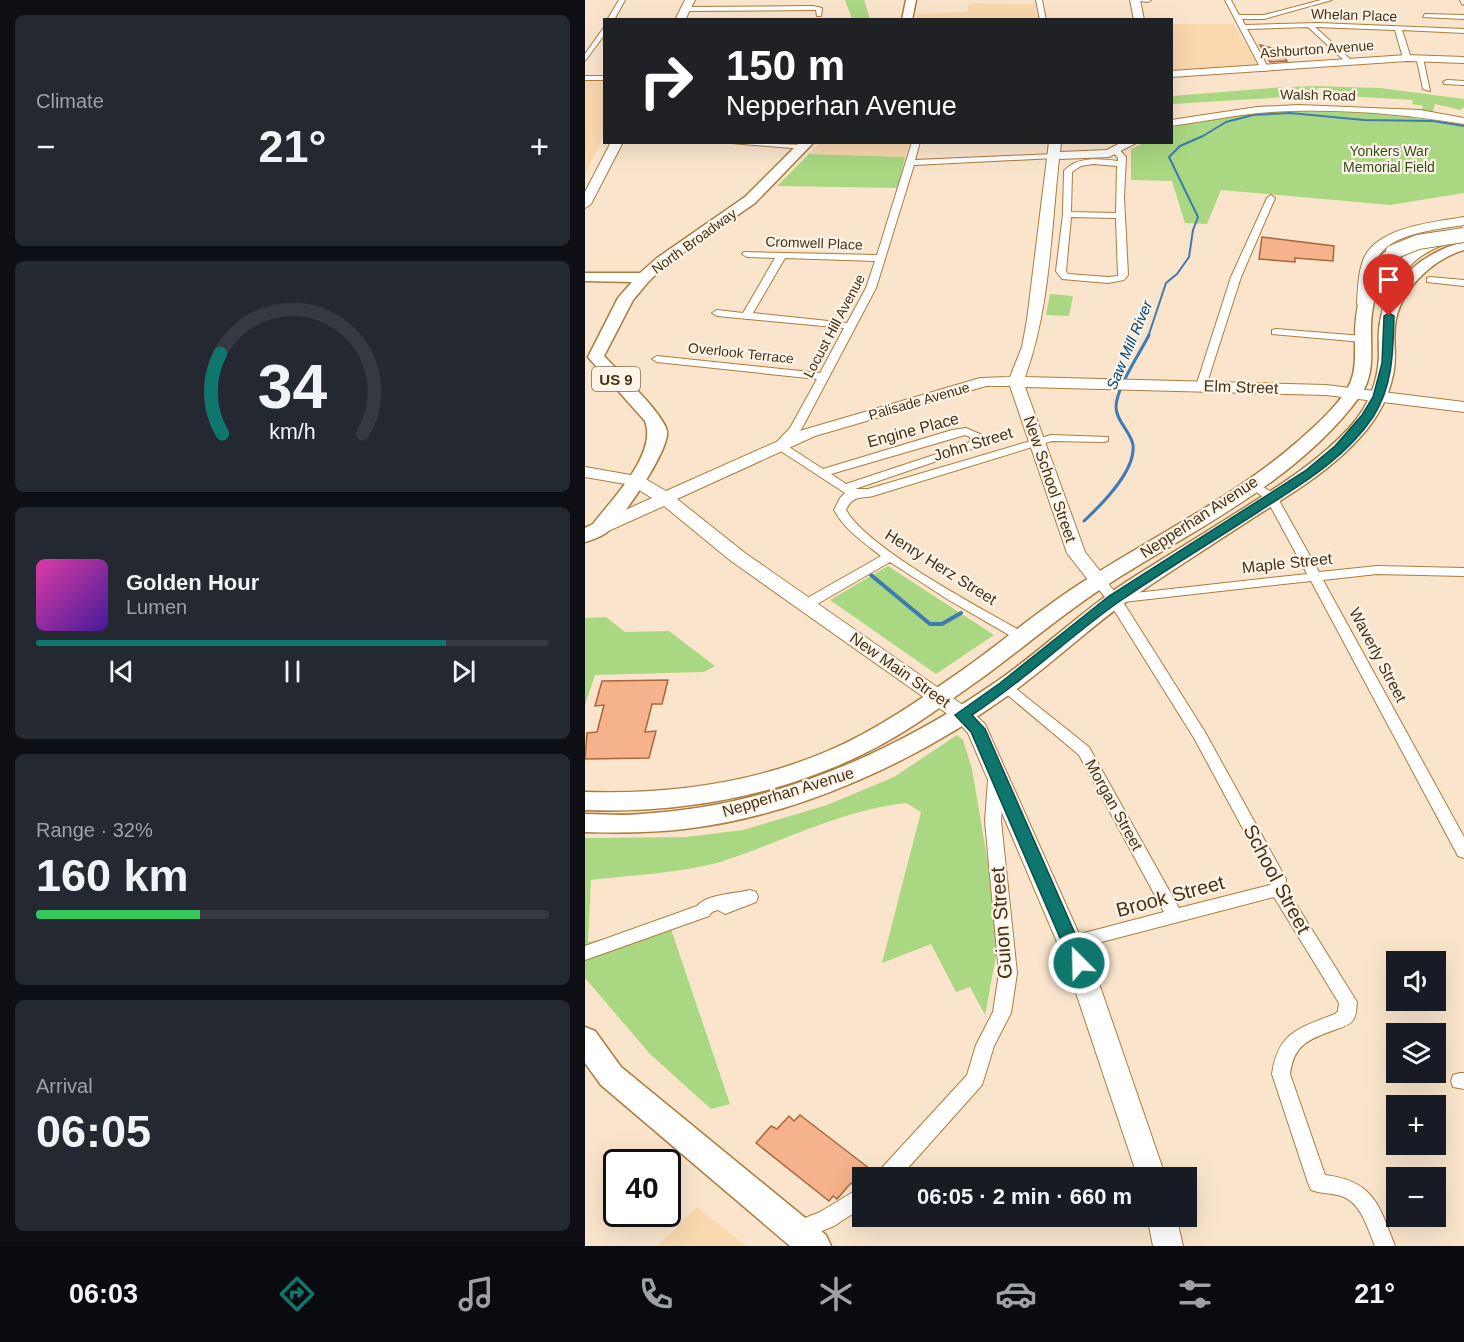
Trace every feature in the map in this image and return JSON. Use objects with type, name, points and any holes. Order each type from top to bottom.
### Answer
[{"type":"main road","points":[[907,18],[911,0]]},
{"type":"main road","name":"North Broadway","points":[[593,532],[636,481],[654,451],[657,440],[656,425],[590,357],[626,298],[644,278],[662,261],[750,200],[806,145]]},
{"type":"main road","points":[[1364,306],[1377,272],[1393,252],[1418,242],[1464,235]]},
{"type":"main road","points":[[1389,316],[1409,281],[1429,261],[1464,246]]},
{"type":"main road","points":[[585,277],[644,278]]},
{"type":"main road","name":"Nepperhan Avenue","points":[[585,801],[670,799],[747,785],[780,776],[868,741],[937,697],[1099,580],[1252,484],[1307,444],[1354,393],[1361,378],[1365,357],[1364,306]]},
{"type":"main road","name":"Nepperhan Avenue","points":[[585,823],[641,824],[679,821],[736,810],[791,795],[844,778],[888,758],[963,715],[1005,687],[1114,599],[1310,474],[1339,449],[1367,417],[1379,397],[1387,363],[1389,316]]},
{"type":"main road","points":[[585,1040],[611,1076],[806,1239]]},
{"type":"street","points":[[611,18],[621,0]]},
{"type":"street","points":[[1039,0],[1043,18]]},
{"type":"street","points":[[1139,18],[1135,0],[1148,0]]},
{"type":"street","points":[[1228,0],[1265,69]]},
{"type":"street","points":[[1238,17],[1270,15],[1329,0]]},
{"type":"street","points":[[681,18],[688,4],[813,8],[820,9],[819,15]]},
{"type":"street","points":[[1425,16],[1464,17]]},
{"type":"street","points":[[1309,25],[1348,62]]},
{"type":"street","name":"Whelan Place","points":[[1242,27],[1309,25],[1464,31]]},
{"type":"street","points":[[1398,28],[1407,58]]},
{"type":"street","points":[[585,59],[601,33]]},
{"type":"street","name":"Ashburton Avenue","points":[[1173,74],[1407,58],[1464,60]]},
{"type":"street","points":[[1419,58],[1427,89]]},
{"type":"street","points":[[585,78],[603,78]]},
{"type":"street","points":[[1446,82],[1464,82]]},
{"type":"street","name":"Walsh Road","points":[[1173,123],[1257,110],[1299,108],[1420,113],[1464,121]]},
{"type":"street","points":[[585,204],[616,144]]},
{"type":"street","points":[[778,144],[806,145]]},
{"type":"street","name":"Locust Hill Avenue","points":[[779,446],[795,430],[871,288],[915,144]]},
{"type":"street","points":[[909,163],[1055,149],[1099,154],[1116,151],[1129,144]]},
{"type":"street","points":[[1016,382],[1029,347],[1034,320],[1055,149]]},
{"type":"street","points":[[1116,151],[1122,156],[1122,164],[1120,197],[1123,275],[1116,279],[1065,277],[1061,271],[1067,214],[1068,171],[1082,163],[1122,164]]},
{"type":"street","points":[[1201,386],[1236,277],[1271,198]]},
{"type":"street","points":[[1067,214],[1122,216]]},
{"type":"street","name":"Nepperhan Avenue","points":[[1364,306],[1372,255],[1382,244],[1404,234],[1464,221]]},
{"type":"street","name":"Nepperhan Avenue","points":[[1389,316],[1389,294],[1393,277],[1403,263],[1433,244],[1464,235]]},
{"type":"street","name":"Cromwell Place","points":[[747,254],[881,258]]},
{"type":"street","points":[[747,315],[781,256]]},
{"type":"street","points":[[1430,280],[1463,283],[1464,296]]},
{"type":"street","points":[[717,313],[850,326]]},
{"type":"street","points":[[1276,332],[1363,339]]},
{"type":"street","name":"Overlook Terrace","points":[[657,359],[822,376]]},
{"type":"street","name":"Palisade Avenue","points":[[593,532],[809,434],[985,381],[1016,382]]},
{"type":"street","name":"Elm Street","points":[[1016,382],[1201,386],[1354,393],[1464,407]]},
{"type":"street","name":"New School Street","points":[[1016,382],[1076,553],[1114,599]]},
{"type":"street","name":"Engine Place","points":[[821,473],[952,434],[966,431],[976,435],[976,442],[971,446],[849,490]]},
{"type":"street","name":"John Street","points":[[849,490],[869,493],[1051,438],[1104,439]]},
{"type":"street","points":[[779,446],[849,490]]},
{"type":"street","points":[[585,472],[636,481]]},
{"type":"street","name":"New Main Street","points":[[636,481],[665,498],[738,556],[963,715],[977,729],[1071,943],[1148,1167]]},
{"type":"street","name":"Waverly Street","points":[[1252,484],[1272,498],[1464,852]]},
{"type":"street","name":"Henry Herz Street","points":[[849,490],[840,515],[845,522],[889,557],[1021,637]]},
{"type":"street","points":[[807,604],[889,557]]},
{"type":"street","name":"Maple Street","points":[[1114,599],[1385,570],[1464,572]]},
{"type":"street","name":"School Street","points":[[1114,599],[1200,736],[1278,879],[1278,890],[1348,1002],[1347,1015],[1341,1020],[1292,1041],[1282,1058],[1281,1074],[1318,1183],[1348,1189],[1356,1195],[1374,1221],[1385,1246]]},
{"type":"street","name":"Morgan Street","points":[[1005,687],[1084,751],[1175,916]]},
{"type":"street","name":"Guion Street","points":[[896,1167],[975,1079],[985,1045],[1002,1013],[1008,972],[993,821],[997,774]]},
{"type":"street","name":"Brook Street","points":[[1071,943],[1278,890]]},
{"type":"street","points":[[585,953],[702,911],[716,910],[750,897]]},
{"type":"street","points":[[806,1239],[827,1218],[852,1202]]},
{"type":"street","points":[[1164,1227],[1168,1246]]},
{"type":"shaded area","points":[[969,3],[1035,4],[1037,18],[916,18],[918,14],[967,12]]},
{"type":"shaded area","points":[[1173,24],[1233,24],[1258,66],[1173,71]]},
{"type":"shaded area","points":[[585,80],[603,80],[603,137],[585,175]]},
{"type":"shaded area","points":[[818,144],[910,144],[905,157],[809,154]]},
{"type":"shaded area","points":[[697,1207],[746,1246],[657,1246],[676,1227],[681,1227],[681,1223]]},
{"type":"green space","points":[[845,0],[864,0],[870,18],[852,18]]},
{"type":"green space","points":[[1283,87],[1286,90],[1313,89],[1292,89],[1290,87],[1380,88],[1464,99],[1464,107],[1461,110],[1435,104],[1433,112],[1421,111],[1423,106],[1412,104],[1413,100],[1329,95],[1326,88],[1317,88],[1320,95],[1173,104],[1173,96]]},
{"type":"green space","name":"Yonkers War Memorial Field","points":[[1307,109],[1464,118],[1464,193],[1390,205],[1221,190],[1207,224],[1185,223],[1172,181],[1131,180],[1131,149],[1142,144],[1173,144],[1173,128],[1220,114]]},
{"type":"green space","points":[[809,154],[905,157],[898,188],[777,186]]},
{"type":"green space","points":[[1050,294],[1073,296],[1069,316],[1046,315]]},
{"type":"green space","points":[[888,566],[994,635],[936,674],[830,600]]},
{"type":"green space","points":[[606,617],[625,632],[669,631],[715,666],[704,672],[595,675],[585,705],[585,618]]},
{"type":"green space","points":[[957,735],[963,740],[972,769],[988,863],[997,951],[985,1015],[970,987],[956,992],[931,944],[882,963],[921,812],[906,803],[836,819],[708,865],[591,880],[588,942],[670,926],[730,1104],[711,1109],[650,1054],[585,978],[585,838],[686,837],[743,830],[827,805],[894,777]]},
{"type":"building","points":[[1260,45],[1280,50],[1287,61],[1270,62]]},
{"type":"building","points":[[1262,237],[1334,246],[1333,261],[1295,258],[1295,262],[1259,259]]},
{"type":"building","points":[[668,680],[662,704],[652,704],[645,732],[656,731],[649,758],[585,759],[587,733],[597,732],[604,705],[595,706],[602,681]]},
{"type":"building","points":[[800,1115],[867,1167],[852,1167],[852,1184],[837,1199],[833,1196],[829,1201],[756,1143],[771,1126],[777,1129],[789,1116],[794,1121]]},
{"type":"waterway","name":"Saw Mill River","points":[[1148,337],[1166,283],[1177,274],[1189,257],[1193,230],[1198,217],[1169,157],[1180,146],[1226,122],[1253,115],[1290,113],[1364,120],[1433,121],[1464,126]]},
{"type":"waterway","name":"Saw Mill River","points":[[1084,521],[1116,487],[1129,466],[1133,445],[1117,412],[1117,399],[1148,337]]},
{"type":"waterway","name":"Saw Mill River","points":[[871,575],[930,624],[942,624],[961,613]]},
{"type":"route","points":[[1079,963],[977,729],[963,715],[1005,687],[1114,599],[1310,474],[1339,449],[1367,417],[1379,397],[1387,363],[1389,316]]}]
